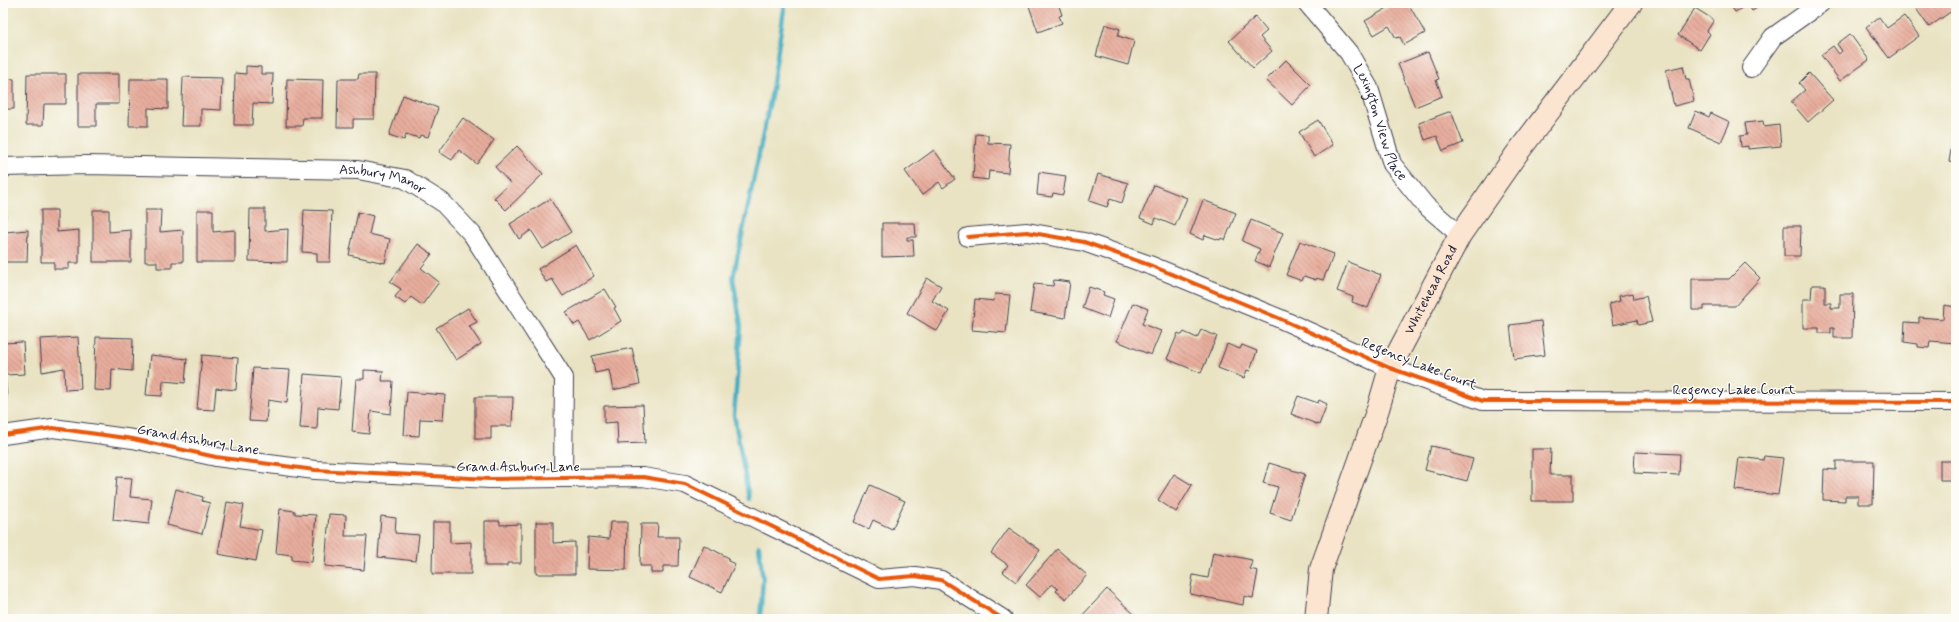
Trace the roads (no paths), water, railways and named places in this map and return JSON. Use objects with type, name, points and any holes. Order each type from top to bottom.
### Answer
[{"type":"street","name":"Lexington View Place","points":[[1307,3],[1349,53],[1369,88],[1392,164],[1425,206],[1460,235]]},
{"type":"street","name":"Whitehead Road","points":[[1316,619],[1321,569],[1378,409],[1390,368],[1460,235],[1515,156],[1631,3]]},
{"type":"street","points":[[1751,68],[1773,37],[1821,3]]},
{"type":"street","name":"Ashbury Manor","points":[[3,167],[86,165],[358,170],[405,179],[442,202],[472,234],[564,378],[563,478]]},
{"type":"street","name":"Regency Lake Court","points":[[968,238],[1027,232],[1084,242],[1189,281],[1306,330],[1390,368],[1483,401],[1956,402]]},
{"type":"street","name":"Grand Ashbury Lane","points":[[3,434],[53,428],[133,439],[216,457],[315,470],[490,479],[643,477],[685,484],[879,579],[916,576],[941,580],[1003,619]]},
{"type":"waterway","points":[[749,499],[734,415],[741,327],[733,278],[771,96],[785,3]]},
{"type":"waterway","points":[[759,546],[763,580],[760,619]]}]
